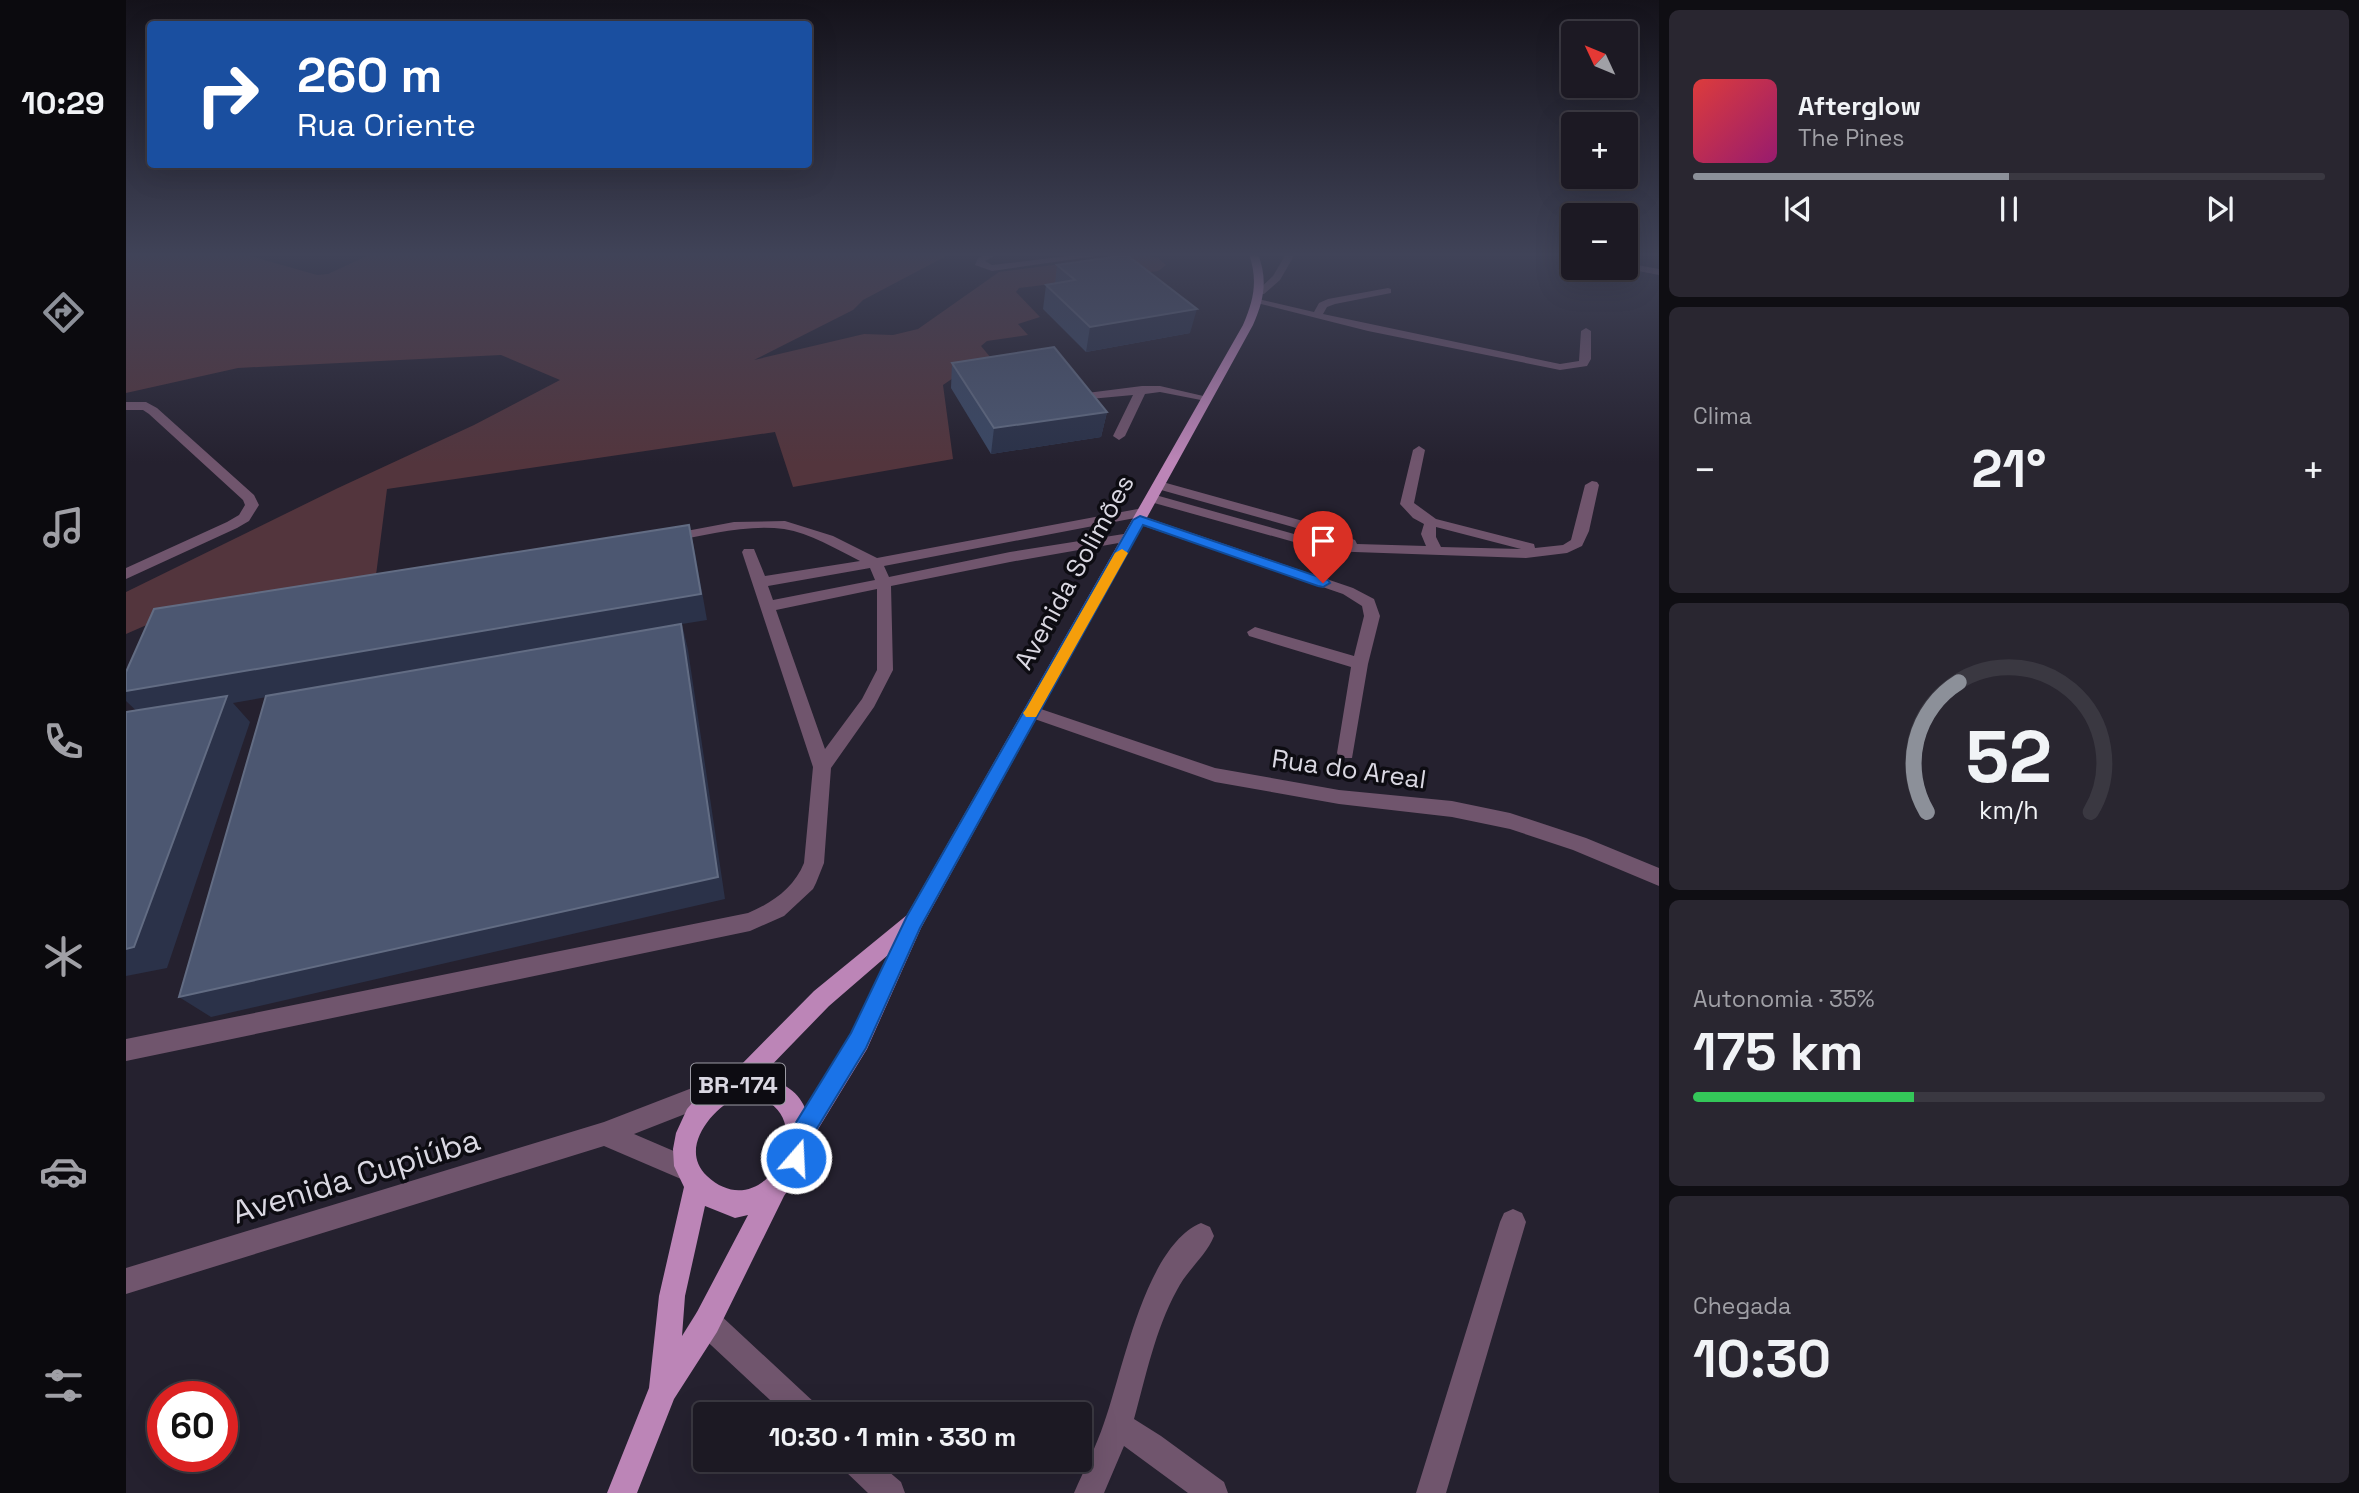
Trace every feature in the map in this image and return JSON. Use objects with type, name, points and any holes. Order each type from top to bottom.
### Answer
[{"type":"main road","name":"Avenida Solimões","points":[[800,1137],[859,1041],[914,922],[1249,324]]},
{"type":"main road","name":"Avenida Solimões","points":[[729,1086],[829,989],[914,922]]},
{"type":"main road","name":"BR-174","points":[[622,1493],[663,1390],[708,1322],[773,1192],[787,1176],[796,1158],[800,1137],[795,1113],[781,1094],[761,1084],[729,1086],[704,1103],[690,1124],[685,1147],[692,1179],[672,1296],[663,1390]]},
{"type":"main road","points":[[692,1179],[719,1203],[747,1204],[773,1192]]},
{"type":"street","points":[[1351,324],[1560,367],[1583,364],[1586,359],[1586,331]]},
{"type":"street","points":[[1119,436],[1142,389]]},
{"type":"street","points":[[1079,397],[1160,389],[1206,398]]},
{"type":"street","points":[[126,407],[145,406],[153,411],[249,498],[252,505],[244,518],[232,525],[126,574]]},
{"type":"street","points":[[1419,450],[1407,504],[1418,515],[1431,522],[1550,553]]},
{"type":"street","points":[[1156,491],[1326,547],[1356,546],[1488,554],[1550,553],[1567,549],[1577,543],[1592,485]]},
{"type":"street","points":[[760,582],[1142,516],[1348,592],[1369,603],[1371,625],[1360,664],[1346,753]]},
{"type":"street","points":[[1431,522],[1427,531],[1430,543],[1437,551]]},
{"type":"street","points":[[653,541],[734,526],[785,525],[828,539],[875,563],[884,583],[885,670],[868,703],[822,767]]},
{"type":"street","points":[[1484,536],[1495,544],[1488,554]]},
{"type":"street","points":[[769,606],[1010,557],[1130,537]]},
{"type":"street","points":[[126,1050],[750,922],[777,910],[806,883],[814,863],[822,767],[749,552]]},
{"type":"street","points":[[1255,632],[1360,664]]},
{"type":"street","name":"Rua do Areal","points":[[1032,712],[1215,775],[1339,797],[1452,809],[1510,821],[1659,877]]},
{"type":"street","name":"Avenida Cupiúba","points":[[126,1280],[604,1134],[729,1086]]},
{"type":"street","points":[[604,1134],[692,1179]]},
{"type":"street","points":[[1431,1493],[1513,1222]]},
{"type":"street","points":[[1089,1493],[1118,1426],[1154,1306],[1182,1254],[1201,1236]]},
{"type":"street","points":[[708,1322],[793,1402]]},
{"type":"street","points":[[1118,1426],[1151,1446],[1213,1493]]},
{"type":"street","points":[[867,1472],[890,1493]]},
{"type":"shaded area","points":[[126,324],[826,324],[754,360],[864,334],[893,335],[918,329],[926,324],[1019,324],[1028,335],[987,341],[981,346],[1000,369],[959,374],[943,385],[953,459],[793,487],[775,432],[387,489],[375,583],[158,620],[126,634],[126,592],[474,425],[560,380],[501,355],[238,368],[126,393]]},
{"type":"building","points":[[1087,324],[1110,324],[1090,327]]},
{"type":"building","points":[[1054,347],[1107,412],[994,428],[952,363]]},
{"type":"building","points":[[689,525],[701,594],[126,691],[126,672],[154,609]]},
{"type":"building","points":[[681,624],[718,877],[179,997],[266,696]]},
{"type":"building","points":[[227,696],[134,947],[126,949],[126,712]]},
{"type":"slow traffic","points":[[1031,713],[1122,553]]},
{"type":"route","points":[[796,1158],[800,1137],[859,1041],[914,922],[1140,520],[1323,583]]}]
